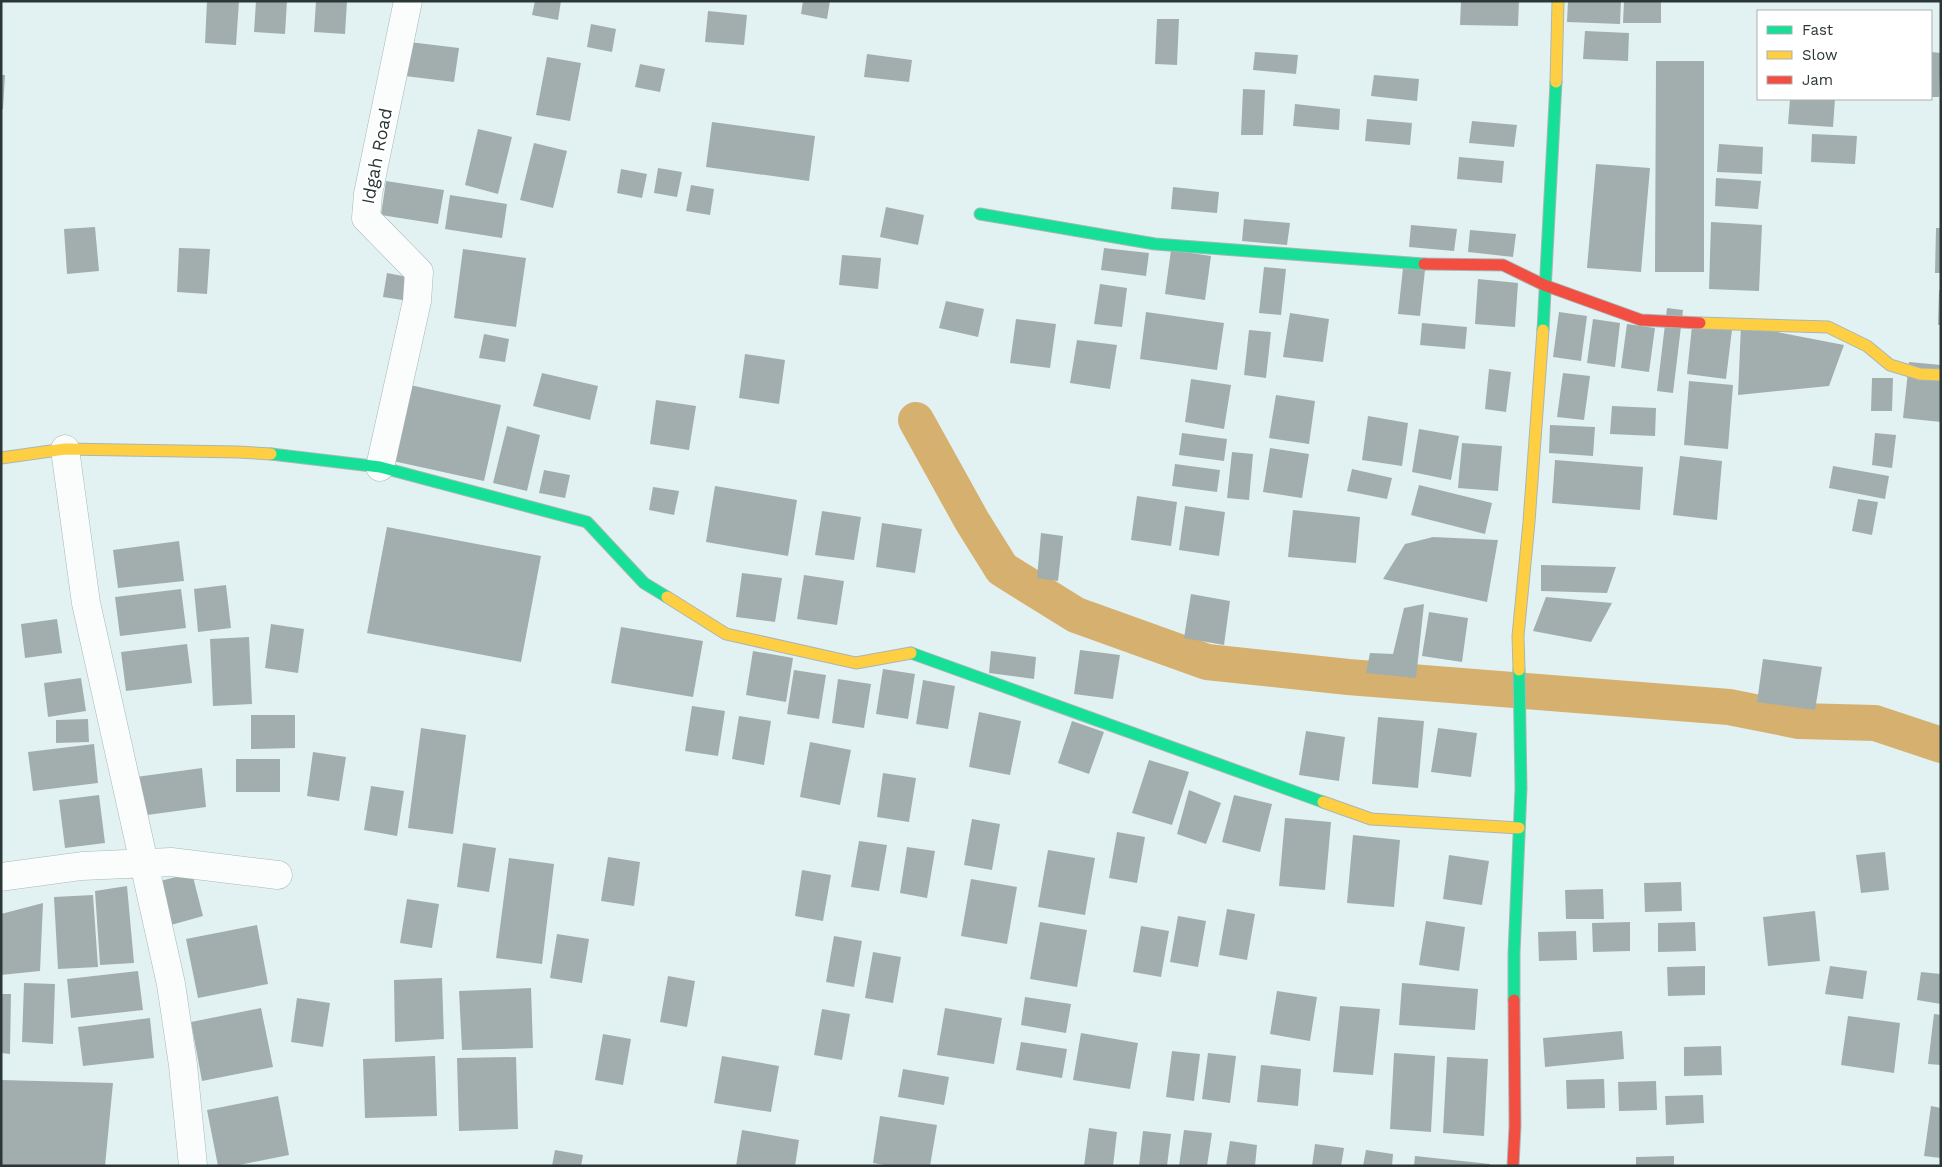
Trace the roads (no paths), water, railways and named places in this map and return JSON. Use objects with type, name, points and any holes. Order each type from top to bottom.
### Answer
[{"type":"street","name":"Idgah Road","points":[[380,467],[417,301],[418,272],[366,218],[368,194],[408,1]]},
{"type":"street","points":[[1513,1166],[1515,1126],[1514,954],[1521,788],[1518,636],[1529,522],[1550,205],[1558,52],[1558,1]]},
{"type":"street","points":[[980,214],[1155,244],[1419,264],[1504,265],[1544,285],[1641,320],[1828,327],[1867,346],[1890,365],[1920,374],[1941,375]]},
{"type":"street","points":[[65,449],[86,603],[172,994],[184,1065],[193,1166]]},
{"type":"street","points":[[1,458],[65,449],[238,452],[283,455],[380,467],[587,522],[644,583],[726,634],[856,664],[912,653],[1371,819],[1519,828]]},
{"type":"street","points":[[1,877],[82,866],[171,862],[278,875]]},
{"type":"waterway","points":[[916,420],[972,521],[1002,569],[1076,615],[1207,662],[1348,677],[1729,707],[1799,721],[1875,723],[1941,745]]}]
